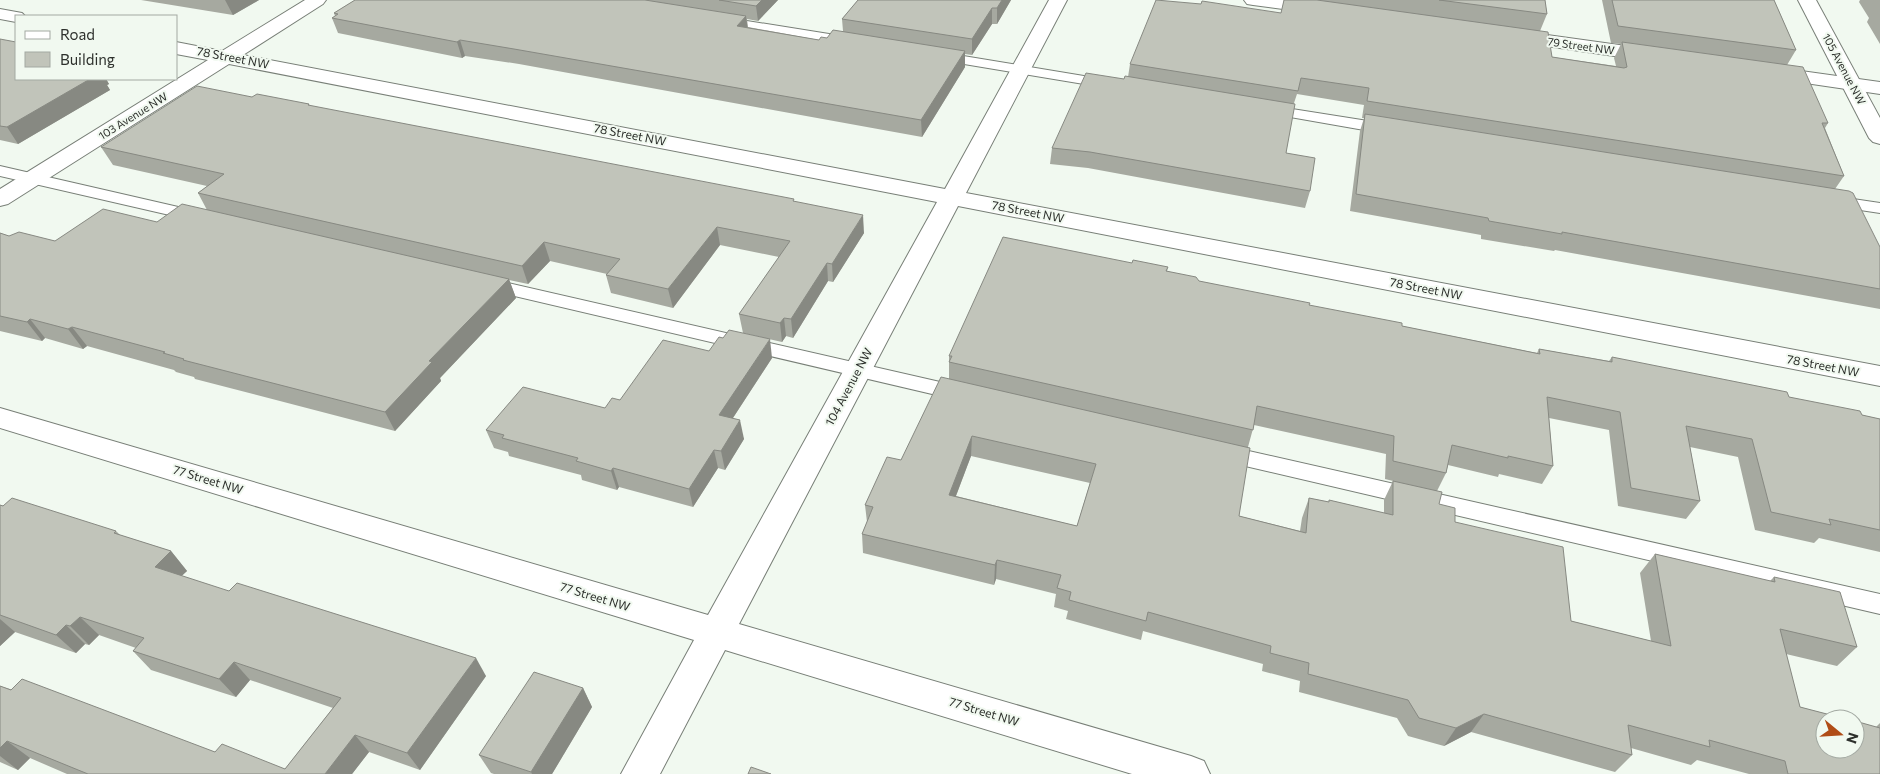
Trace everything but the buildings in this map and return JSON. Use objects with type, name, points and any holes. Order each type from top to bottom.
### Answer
[{"type":"street","name":"103 Avenue NW","points":[[0,200],[316,0]]},
{"type":"street","name":"104 Avenue NW","points":[[640,774],[953,198],[1058,0]]},
{"type":"street","points":[[1253,0],[1341,12]]},
{"type":"street","name":"105 Avenue NW","points":[[1807,0],[1880,138]]},
{"type":"street","points":[[0,14],[15,17]]},
{"type":"street","name":"79 Street NW","points":[[1499,34],[1676,59]]},
{"type":"street","name":"78 Street NW","points":[[178,48],[1880,376]]},
{"type":"street","points":[[1755,70],[1880,88]]},
{"type":"street","name":"77 Street NW","points":[[0,418],[1192,774]]},
{"type":"lane","points":[[708,19],[872,45]]},
{"type":"lane","points":[[920,53],[1119,85]]},
{"type":"lane","points":[[1255,107],[1402,131]]},
{"type":"lane","points":[[0,171],[217,221]]},
{"type":"lane","points":[[1822,199],[1880,208]]},
{"type":"lane","points":[[469,280],[984,399]]},
{"type":"lane","points":[[1208,450],[1880,604]]}]
